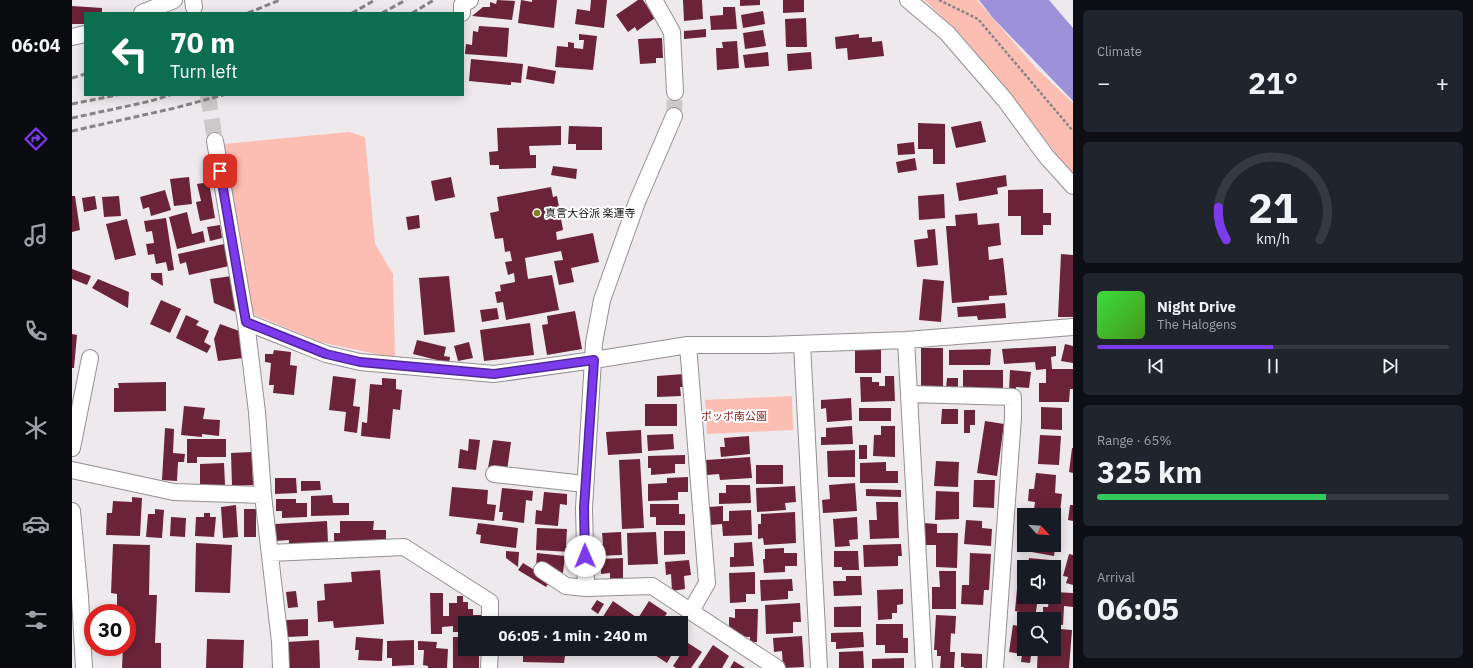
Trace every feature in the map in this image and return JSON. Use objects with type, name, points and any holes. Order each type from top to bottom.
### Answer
[{"type":"street","points":[[147,11],[174,0]]},
{"type":"street","points":[[462,12],[462,5],[470,0]]},
{"type":"street","points":[[654,0],[672,32],[675,92]]},
{"type":"street","points":[[908,0],[947,33],[1005,100],[1046,156],[1073,186]]},
{"type":"street","points":[[72,37],[84,34]]},
{"type":"street","points":[[586,588],[584,508],[585,484],[594,343],[602,300],[637,202],[674,116]]},
{"type":"street","points":[[215,141],[246,322],[257,412],[263,494],[280,642],[281,668]]},
{"type":"street","points":[[246,322],[326,354],[360,362],[494,374],[688,345],[768,345],[906,340],[1073,327]]},
{"type":"street","points":[[906,340],[924,668]]},
{"type":"street","points":[[802,344],[819,668]]},
{"type":"street","points":[[688,345],[707,583],[691,611]]},
{"type":"street","points":[[72,448],[90,358]]},
{"type":"street","points":[[909,394],[1012,397],[1013,417],[995,668]]},
{"type":"street","points":[[72,470],[174,492],[263,494]]},
{"type":"street","points":[[494,474],[585,484]]},
{"type":"street","points":[[72,512],[80,597],[77,634],[84,668]]},
{"type":"street","points":[[270,553],[404,547],[490,602],[490,616]]},
{"type":"street","points":[[542,570],[566,586],[586,588],[652,586],[777,668]]},
{"type":"street","points":[[489,668],[490,656]]},
{"type":"path","points":[[940,0],[978,19],[1073,131]]},
{"type":"green space","points":[[924,0],[977,0],[1036,68],[1073,103],[1073,176],[1002,83],[960,34]]},
{"type":"green space","points":[[349,132],[365,137],[375,244],[393,274],[395,358],[320,342],[253,314],[224,144]]},
{"type":"green space","name":"ポッポ南公園","points":[[792,396],[793,430],[707,434],[705,400]]},
{"type":"shaded area","points":[[979,0],[1049,0],[1073,28],[1073,101],[993,18]]},
{"type":"building","points":[[497,0],[515,1],[512,20],[472,16],[483,7],[490,7],[490,2],[496,4]]},
{"type":"building","points":[[521,0],[532,2],[532,0],[557,0],[554,28],[518,23]]},
{"type":"building","points":[[591,0],[607,0],[604,28],[575,24],[577,9],[590,11]]},
{"type":"building","points":[[638,0],[643,0],[655,18],[637,31],[635,27],[628,32],[616,15]]},
{"type":"building","points":[[683,0],[702,0],[703,19],[684,21]]},
{"type":"building","points":[[740,0],[760,0],[760,5],[740,6]]},
{"type":"building","points":[[783,0],[804,0],[804,12],[783,13]]},
{"type":"building","points":[[72,6],[102,8],[102,12],[84,12],[84,24],[72,24]]},
{"type":"building","points":[[723,7],[735,7],[737,29],[711,30],[710,16],[723,15]]},
{"type":"building","points":[[763,11],[765,24],[743,28],[741,15]]},
{"type":"building","points":[[806,18],[807,47],[786,47],[785,19]]},
{"type":"building","points":[[479,26],[509,28],[507,57],[465,54],[466,44],[472,45],[473,31],[478,32]]},
{"type":"building","points":[[706,29],[706,37],[684,39],[684,31]]},
{"type":"building","points":[[763,30],[766,46],[745,49],[743,33]]},
{"type":"building","points":[[579,34],[597,36],[593,70],[555,67],[557,46],[568,47],[568,42],[574,43],[574,48],[583,49],[584,40],[579,40]]},
{"type":"building","points":[[859,34],[859,38],[872,37],[872,42],[882,41],[884,56],[848,60],[847,48],[836,49],[835,37]]},
{"type":"building","points":[[662,38],[663,58],[656,58],[656,63],[640,64],[638,39]]},
{"type":"building","points":[[737,41],[739,68],[717,70],[716,48],[723,48],[722,42]]},
{"type":"building","points":[[768,52],[769,66],[745,68],[743,55]]},
{"type":"building","points":[[811,52],[812,69],[788,71],[787,54]]},
{"type":"building","points":[[471,59],[523,64],[521,83],[511,82],[511,85],[469,81]]},
{"type":"building","points":[[528,66],[556,71],[554,84],[526,79]]},
{"type":"building","points":[[981,121],[986,142],[956,148],[951,127]]},
{"type":"building","points":[[918,123],[945,124],[945,164],[933,164],[933,149],[918,149]]},
{"type":"building","points":[[561,126],[561,145],[529,146],[530,155],[536,155],[536,168],[499,169],[499,165],[490,165],[489,152],[498,151],[497,128]]},
{"type":"building","points":[[569,126],[602,127],[602,150],[576,150],[576,144],[568,144]]},
{"type":"building","points":[[914,142],[915,154],[898,155],[897,144]]},
{"type":"building","points":[[915,158],[917,170],[898,173],[896,162]]},
{"type":"building","points":[[553,166],[577,169],[576,179],[551,175]]},
{"type":"building","points":[[1006,175],[1007,186],[997,188],[998,194],[959,201],[956,183]]},
{"type":"building","points":[[189,177],[192,204],[174,206],[170,179]]},
{"type":"building","points":[[451,177],[455,197],[435,201],[431,181]]},
{"type":"building","points":[[209,182],[215,218],[200,221],[196,202],[201,201],[197,184]]},
{"type":"building","points":[[551,187],[553,197],[557,196],[563,230],[556,232],[557,240],[593,233],[599,262],[571,268],[574,282],[559,285],[554,261],[563,260],[561,251],[525,258],[528,279],[552,275],[559,310],[506,320],[503,302],[497,303],[495,292],[501,291],[500,285],[515,282],[514,273],[508,275],[505,262],[512,261],[510,251],[505,252],[503,238],[495,239],[490,213],[499,211],[497,197]]},
{"type":"building","points":[[1043,189],[1043,213],[1051,213],[1051,225],[1043,225],[1043,235],[1021,235],[1021,216],[1008,216],[1008,190]]},
{"type":"building","points":[[165,190],[171,210],[151,216],[149,207],[143,209],[140,197]]},
{"type":"building","points":[[944,194],[945,218],[919,220],[918,196]]},
{"type":"building","points":[[72,196],[75,196],[80,230],[72,232]]},
{"type":"building","points":[[95,196],[97,209],[84,212],[82,198]]},
{"type":"building","points":[[119,196],[121,216],[104,217],[102,197]]},
{"type":"building","points":[[187,212],[192,234],[203,231],[205,242],[177,249],[169,217]]},
{"type":"building","points":[[977,213],[978,225],[999,223],[1001,245],[988,247],[989,260],[1003,258],[1007,295],[989,296],[989,300],[952,303],[946,226],[956,226],[955,215]]},
{"type":"building","points":[[419,215],[420,228],[408,230],[406,217]]},
{"type":"building","points":[[166,218],[174,270],[168,271],[166,262],[156,264],[154,254],[148,255],[146,244],[154,243],[152,231],[146,232],[144,221]]},
{"type":"building","points":[[127,219],[136,255],[115,260],[106,224]]},
{"type":"building","points":[[220,225],[222,238],[210,241],[207,227]]},
{"type":"building","points":[[935,229],[938,265],[917,267],[914,240],[928,238],[927,230]]},
{"type":"building","points":[[224,244],[229,266],[189,275],[186,262],[180,264],[178,254]]},
{"type":"building","points":[[1061,254],[1073,255],[1073,317],[1058,317]]},
{"type":"building","points":[[72,269],[91,276],[87,285],[72,279]]},
{"type":"building","points":[[151,273],[162,273],[163,286],[151,279]]},
{"type":"building","points":[[232,276],[238,313],[214,303],[210,279]]},
{"type":"building","points":[[449,276],[455,332],[424,335],[419,278]]},
{"type":"building","points":[[98,279],[129,292],[128,308],[92,288]]},
{"type":"building","points":[[923,279],[944,281],[941,322],[919,320]]},
{"type":"building","points":[[161,300],[181,309],[170,333],[150,324]]},
{"type":"building","points":[[1005,303],[1006,318],[978,320],[977,316],[958,317],[957,307]]},
{"type":"building","points":[[497,308],[499,319],[482,322],[480,310]]},
{"type":"building","points":[[575,311],[582,349],[547,355],[542,325],[548,324],[547,316]]},
{"type":"building","points":[[186,315],[199,321],[196,325],[209,331],[204,342],[211,346],[207,353],[176,338]]},
{"type":"building","points":[[530,323],[534,355],[484,361],[480,330]]},
{"type":"building","points":[[220,324],[242,332],[243,358],[218,361],[214,339]]},
{"type":"building","points":[[72,334],[77,335],[74,368],[72,368]]},
{"type":"building","points":[[417,340],[446,347],[444,356],[450,357],[449,363],[413,354]]},
{"type":"building","points":[[469,342],[473,358],[458,361],[454,346]]},
{"type":"building","points":[[1065,344],[1073,346],[1073,363],[1061,361]]},
{"type":"building","points":[[1056,346],[1056,356],[1051,357],[1052,369],[1073,369],[1073,389],[1070,389],[1069,402],[1039,402],[1039,383],[1046,383],[1046,369],[1036,370],[1035,362],[1004,364],[1002,349]]},
{"type":"building","points":[[855,348],[881,348],[881,373],[855,373]]},
{"type":"building","points":[[921,348],[943,348],[943,386],[921,386]]},
{"type":"building","points":[[991,349],[990,365],[949,365],[949,350]]},
{"type":"building","points":[[274,350],[291,352],[290,365],[297,366],[294,395],[273,393],[274,385],[269,385],[271,363],[265,362],[265,354],[273,354]]},
{"type":"building","points":[[963,370],[1003,370],[1003,388],[963,388]]},
{"type":"building","points":[[1010,370],[1031,372],[1029,388],[1016,387],[1016,391],[1009,391]]},
{"type":"building","points":[[684,374],[685,387],[680,387],[681,396],[657,397],[657,376]]},
{"type":"building","points":[[333,376],[356,379],[353,406],[360,407],[357,433],[344,431],[346,412],[329,410]]},
{"type":"building","points":[[885,376],[894,376],[895,401],[861,402],[860,377],[872,377],[872,382],[879,382],[879,386],[885,386]]},
{"type":"building","points":[[382,378],[396,379],[396,389],[402,390],[400,410],[393,409],[390,439],[361,436],[362,422],[367,423],[370,384],[382,385]]},
{"type":"building","points":[[947,378],[958,378],[958,388],[946,388]]},
{"type":"building","points":[[166,382],[166,411],[114,412],[114,388],[119,388],[118,383]]},
{"type":"building","points":[[851,398],[852,420],[827,422],[826,408],[821,409],[821,400]]},
{"type":"building","points":[[645,404],[677,404],[677,426],[645,426]]},
{"type":"building","points":[[184,406],[205,408],[203,419],[220,420],[219,436],[202,434],[202,437],[181,435]]},
{"type":"building","points":[[1041,407],[1062,408],[1062,430],[1041,429]]},
{"type":"building","points":[[859,408],[891,408],[891,421],[859,421]]},
{"type":"building","points":[[942,409],[958,409],[958,424],[941,424]]},
{"type":"building","points":[[964,410],[975,410],[975,425],[970,425],[970,433],[964,433]]},
{"type":"building","points":[[985,421],[1004,424],[997,476],[977,473]]},
{"type":"building","points":[[852,426],[853,444],[821,445],[821,437],[826,437],[826,428]]},
{"type":"building","points":[[881,426],[895,426],[895,457],[873,456],[874,435],[881,435]]},
{"type":"building","points":[[165,428],[174,429],[173,453],[185,454],[184,462],[178,462],[177,481],[162,480]]},
{"type":"building","points":[[641,430],[642,453],[608,455],[606,432]]},
{"type":"building","points":[[673,434],[674,449],[648,451],[647,435]]},
{"type":"building","points":[[1040,435],[1061,436],[1059,465],[1038,464]]},
{"type":"building","points":[[749,436],[750,454],[721,457],[720,447],[725,447],[724,438]]},
{"type":"building","points":[[187,439],[226,439],[226,457],[197,457],[197,463],[187,463]]},
{"type":"building","points":[[469,439],[480,440],[476,470],[458,468],[460,449],[468,451]]},
{"type":"building","points":[[493,440],[511,442],[507,471],[488,468]]},
{"type":"building","points":[[859,445],[867,445],[867,459],[859,459]]},
{"type":"building","points":[[1073,448],[1073,473],[1069,472]]},
{"type":"building","points":[[855,450],[855,477],[828,477],[827,451]]},
{"type":"building","points":[[252,452],[253,485],[232,486],[231,453]]},
{"type":"building","points":[[685,455],[685,464],[675,464],[675,473],[651,475],[651,468],[648,468],[648,456]]},
{"type":"building","points":[[750,457],[752,478],[720,480],[719,474],[707,475],[706,460]]},
{"type":"building","points":[[640,459],[644,528],[622,529],[619,460]]},
{"type":"building","points":[[936,461],[959,462],[958,487],[934,486]]},
{"type":"building","points":[[886,462],[886,471],[898,471],[898,483],[860,483],[860,463]]},
{"type":"building","points":[[224,463],[225,485],[200,486],[200,464]]},
{"type":"building","points":[[756,465],[783,465],[783,484],[756,484]]},
{"type":"building","points":[[1036,473],[1056,475],[1055,493],[1062,494],[1061,508],[1034,508],[1035,502],[1028,501],[1029,489],[1034,489]]},
{"type":"building","points":[[688,477],[688,492],[678,492],[678,500],[648,501],[648,484],[667,483],[667,478]]},
{"type":"building","points":[[275,478],[296,478],[297,493],[275,494]]},
{"type":"building","points":[[974,480],[995,480],[994,508],[973,507]]},
{"type":"building","points":[[301,481],[320,481],[321,490],[301,491]]},
{"type":"building","points":[[855,483],[857,511],[823,513],[822,500],[830,499],[829,485]]},
{"type":"building","points":[[726,485],[750,485],[751,503],[719,504],[719,493],[726,493]]},
{"type":"building","points":[[795,486],[796,502],[785,503],[786,510],[757,512],[756,488]]},
{"type":"building","points":[[452,487],[488,490],[487,504],[496,505],[494,521],[449,516]]},
{"type":"building","points":[[502,488],[533,491],[532,501],[526,500],[524,523],[502,520],[503,512],[499,512]]},
{"type":"building","points":[[866,489],[901,490],[901,497],[866,496]]},
{"type":"building","points":[[936,491],[959,492],[959,519],[935,520]]},
{"type":"building","points":[[544,492],[567,494],[567,505],[560,504],[558,526],[535,524],[536,510],[542,511]]},
{"type":"building","points":[[332,495],[333,503],[349,503],[349,515],[311,516],[311,496]]},
{"type":"building","points":[[132,497],[142,498],[140,536],[106,535],[107,513],[112,513],[113,501],[132,502]]},
{"type":"building","points":[[276,499],[296,499],[296,503],[307,503],[307,517],[282,518],[282,511],[276,511]]},
{"type":"building","points":[[876,502],[898,502],[899,538],[870,539],[869,520],[877,520]]},
{"type":"building","points":[[650,504],[679,504],[679,514],[685,514],[685,525],[656,525],[656,517],[650,517]]},
{"type":"building","points":[[236,505],[238,537],[223,538],[221,507]]},
{"type":"building","points":[[1070,505],[1073,505],[1073,521],[1068,520]]},
{"type":"building","points":[[723,506],[723,521],[729,521],[729,511],[751,510],[752,535],[723,536],[722,524],[710,525],[709,507]]},
{"type":"building","points":[[155,509],[164,510],[162,538],[146,537],[148,514],[155,514]]},
{"type":"building","points":[[244,509],[256,509],[256,537],[244,537]]},
{"type":"building","points":[[795,512],[796,543],[764,545],[763,538],[758,539],[758,524],[761,524],[761,514]]},
{"type":"building","points":[[204,513],[210,513],[210,517],[216,517],[214,537],[195,536],[196,517],[204,517]]},
{"type":"building","points":[[171,517],[186,518],[185,537],[170,536]]},
{"type":"building","points":[[857,517],[858,539],[849,540],[850,546],[835,547],[833,519]]},
{"type":"building","points":[[966,520],[982,521],[982,528],[992,529],[991,546],[964,544]]},
{"type":"building","points":[[327,521],[328,543],[289,544],[289,540],[275,541],[275,524]]},
{"type":"building","points":[[340,521],[374,521],[373,530],[386,530],[386,542],[334,541],[334,533],[340,533]]},
{"type":"building","points":[[478,523],[518,528],[516,548],[480,543],[481,535],[476,534]]},
{"type":"building","points":[[923,523],[937,524],[937,533],[958,533],[957,568],[936,567],[936,545],[922,545]]},
{"type":"building","points":[[537,528],[567,529],[566,546],[571,546],[571,552],[536,550]]},
{"type":"building","points":[[664,531],[685,531],[685,554],[664,555]]},
{"type":"building","points":[[621,532],[622,555],[595,556],[595,545],[603,544],[602,533]]},
{"type":"building","points":[[656,532],[658,564],[628,565],[627,533]]},
{"type":"building","points":[[752,542],[754,566],[730,567],[730,557],[734,557],[734,543]]},
{"type":"building","points":[[196,543],[232,545],[230,593],[195,592]]},
{"type":"building","points":[[113,544],[150,545],[149,595],[157,595],[155,643],[161,643],[161,668],[122,668],[123,656],[136,656],[136,604],[117,604],[117,594],[111,593]]},
{"type":"building","points":[[901,544],[902,556],[898,556],[898,566],[864,567],[863,545]]},
{"type":"building","points":[[784,548],[784,553],[797,553],[797,566],[785,566],[785,572],[764,573],[763,559],[765,559],[765,549]]},
{"type":"building","points":[[506,551],[519,552],[518,567],[506,558]]},
{"type":"building","points":[[834,551],[858,551],[859,570],[842,570],[842,567],[834,567]]},
{"type":"building","points":[[1032,552],[1055,552],[1054,556]]},
{"type":"building","points":[[537,553],[565,556],[563,573],[549,571],[536,566]]},
{"type":"building","points":[[970,553],[991,554],[989,590],[984,590],[983,605],[961,604],[962,585],[969,585]]},
{"type":"building","points":[[1069,554],[1073,555],[1073,585],[1066,583],[1068,577],[1063,576]]},
{"type":"building","points":[[623,558],[623,579],[610,579],[610,573],[601,574],[601,559]]},
{"type":"building","points":[[1029,558],[1050,560],[1029,560]]},
{"type":"building","points":[[689,560],[691,575],[684,576],[685,589],[672,591],[671,574],[666,575],[665,562]]},
{"type":"building","points":[[523,563],[551,580],[546,587],[518,570]]},
{"type":"building","points":[[380,570],[384,624],[334,628],[333,621],[318,622],[317,601],[325,600],[324,584],[352,582],[351,572]]},
{"type":"building","points":[[939,571],[956,571],[956,609],[932,609],[932,587],[940,587]]},
{"type":"building","points":[[755,572],[755,594],[746,594],[746,602],[730,603],[729,573]]},
{"type":"building","points":[[846,576],[861,576],[862,595],[834,596],[833,581],[846,581]]},
{"type":"building","points":[[792,579],[793,591],[788,591],[788,599],[761,601],[760,580]]},
{"type":"building","points":[[903,589],[903,604],[897,605],[897,613],[892,613],[892,619],[878,620],[877,590]]},
{"type":"building","points":[[1017,589],[1017,604],[1037,604],[1036,612],[1015,611]]},
{"type":"building","points":[[296,591],[298,607],[288,608],[286,592]]},
{"type":"building","points":[[1061,592],[1073,593],[1073,607],[1064,606],[1063,625],[1061,625],[1061,612],[1043,612],[1043,607],[1048,607],[1048,604],[1061,604]]},
{"type":"building","points":[[430,593],[443,593],[443,616],[449,616],[449,603],[457,603],[457,596],[463,596],[463,602],[468,602],[468,609],[473,609],[473,615],[481,615],[458,616],[458,632],[453,632],[453,626],[442,627],[442,634],[431,634]]},
{"type":"building","points":[[597,600],[604,604],[598,614],[591,609]]},
{"type":"building","points":[[613,601],[635,616],[603,616]]},
{"type":"building","points":[[649,601],[667,613],[665,616],[639,616]]},
{"type":"building","points":[[800,603],[801,622],[793,622],[793,633],[766,634],[765,605]]},
{"type":"building","points":[[861,606],[861,627],[834,627],[834,607]]},
{"type":"building","points":[[735,609],[758,609],[757,642],[750,642],[750,637],[729,636],[729,617],[735,618]]},
{"type":"building","points":[[936,615],[956,616],[955,634],[951,633],[950,652],[955,652],[954,668],[940,668],[941,656],[937,656],[937,650],[934,650]]},
{"type":"building","points":[[308,619],[308,636],[287,637],[286,620]]},
{"type":"building","points":[[876,624],[903,624],[903,638],[908,638],[908,653],[885,653],[885,645],[876,645]]},
{"type":"building","points":[[1013,625],[1017,626],[1017,653],[1009,652]]},
{"type":"building","points":[[1061,629],[1072,630],[1069,668],[1037,668],[1038,656],[1061,656]]},
{"type":"building","points":[[863,632],[864,647],[836,649],[836,642],[831,642],[831,633]]},
{"type":"building","points":[[802,636],[804,667],[783,668],[782,651],[774,652],[773,638]]},
{"type":"building","points":[[356,637],[383,639],[382,661],[358,660],[359,650],[355,650]]},
{"type":"building","points":[[453,637],[458,637],[458,656],[479,656],[479,668],[453,668]]},
{"type":"building","points":[[207,639],[244,640],[243,668],[206,668]]},
{"type":"building","points":[[319,640],[320,668],[289,668],[287,642]]},
{"type":"building","points":[[414,640],[414,665],[392,666],[392,658],[387,658],[387,641]]},
{"type":"building","points":[[418,641],[437,642],[436,648],[448,649],[447,668],[428,668],[428,666],[423,665],[424,650],[418,650]]},
{"type":"building","points":[[688,643],[702,652],[691,668],[676,668],[673,666],[680,656],[688,656]]},
{"type":"building","points":[[713,645],[729,656],[722,668],[698,668]]},
{"type":"building","points":[[863,651],[864,668],[839,668],[839,652]]},
{"type":"building","points":[[961,653],[982,654],[982,668],[961,667]]},
{"type":"building","points":[[523,656],[565,656],[564,663],[523,662]]},
{"type":"building","points":[[656,656],[671,656],[667,663]]},
{"type":"building","points":[[1022,656],[1031,656],[1030,663],[1021,662]]},
{"type":"building","points":[[904,658],[904,668],[872,668],[872,659]]},
{"type":"building","points":[[734,661],[745,668],[730,668]]},
{"type":"tunnel","points":[[674,116],[675,92]]},
{"type":"tunnel","points":[[208,96],[215,141]]},
{"type":"railway","points":[[250,12],[280,0]]},
{"type":"railway","points":[[354,12],[375,0]]},
{"type":"railway","points":[[384,12],[406,0]]},
{"type":"railway","points":[[414,12],[434,0]]},
{"type":"railway","points":[[72,78],[84,74]]},
{"type":"railway","points":[[72,104],[112,96]]},
{"type":"railway","points":[[72,118],[151,101],[167,96]]},
{"type":"railway","points":[[72,131],[175,108],[219,96]]},
{"type":"place","name":"真言大谷派 楽運寺","points":[[537,213]]},
{"type":"route","points":[[220,171],[246,322],[326,354],[360,362],[494,374],[594,360],[584,508],[585,556]]}]
